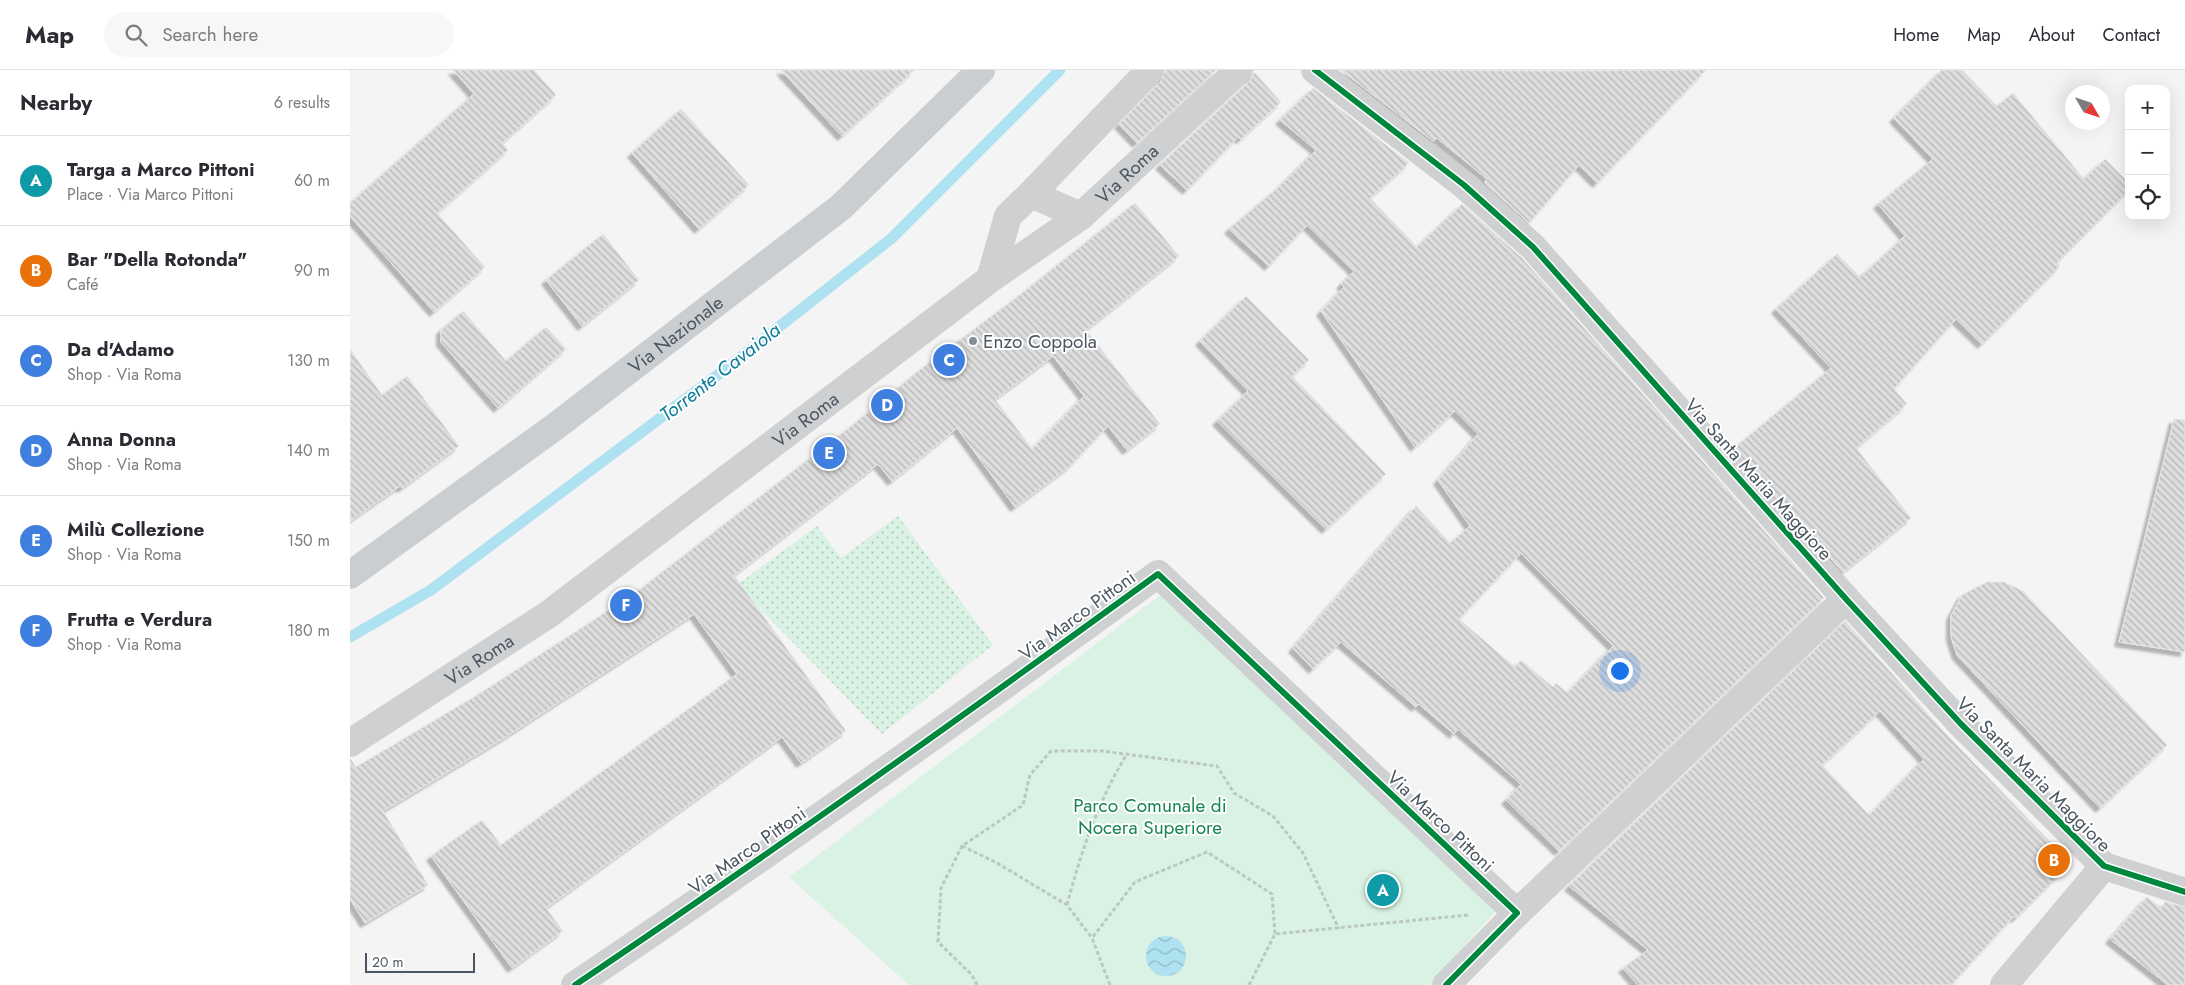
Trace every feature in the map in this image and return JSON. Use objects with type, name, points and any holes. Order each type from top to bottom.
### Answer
[{"type":"main road","name":"Via Nazionale","points":[[350,575],[556,426],[841,207],[981,70]]},
{"type":"street","points":[[990,279],[1008,216],[1150,70]]},
{"type":"street","name":"Via Roma","points":[[350,743],[549,614],[990,279],[1081,216],[1239,70]]},
{"type":"street","name":"Via Santa Maria Maggiore","points":[[1315,70],[1464,185],[1532,247],[1846,599],[1961,724],[2104,866],[2185,892]]},
{"type":"street","points":[[1031,194],[1081,216]]},
{"type":"street","name":"Via Marco Pittoni","points":[[575,985],[708,895],[929,740],[1158,574],[1516,913]]},
{"type":"street","points":[[1446,985],[1516,913],[1846,599]]},
{"type":"street","points":[[2004,985],[2104,866]]},
{"type":"path","points":[[977,985],[972,975],[938,942],[941,888],[962,846],[1023,805],[1030,774],[1051,752],[1102,751],[1218,766],[1234,793],[1273,816],[1303,854],[1339,928]]},
{"type":"path","points":[[1067,906],[1080,856],[1108,786],[1127,754]]},
{"type":"path","points":[[962,846],[997,863],[1067,906],[1092,938],[1110,985]]},
{"type":"path","points":[[1092,938],[1135,882],[1207,852],[1272,894],[1275,934],[1249,985]]},
{"type":"path","points":[[1275,934],[1476,914]]},
{"type":"green space","points":[[898,516],[993,645],[882,734],[737,585],[817,526],[841,558]]},
{"type":"green space","name":"Parco Comunale di Nocera Superiore","points":[[1163,593],[1496,911],[1429,985],[909,985],[789,877]]},
{"type":"water","points":[[1166,936],[1180,942],[1186,956],[1180,970],[1166,976],[1152,970],[1146,956],[1152,942]]},
{"type":"building","points":[[453,70],[534,70],[556,95],[502,143],[508,150],[437,213],[485,267],[434,312],[350,216],[350,203],[474,94]]},
{"type":"building","points":[[781,70],[914,70],[842,136]]},
{"type":"building","points":[[1165,70],[1216,70],[1137,143],[1119,124],[1161,81]]},
{"type":"building","points":[[1341,70],[1706,70],[1597,183],[1579,165],[1529,223],[1484,182],[1487,179],[1437,138],[1433,141]]},
{"type":"building","points":[[1942,70],[1962,70],[1997,106],[2013,93],[2084,179],[2105,159],[2125,179],[2125,194],[2057,262],[2060,266],[1982,344],[1956,319],[1894,389],[1907,404],[1856,448],[1911,518],[1843,572],[1733,449],[1831,368],[1776,309],[1837,254],[1860,277],[1905,236],[1878,204],[1933,159],[1894,118]]},
{"type":"building","points":[[1254,72],[1281,102],[1241,139],[1238,137],[1187,190],[1160,165],[1250,81]]},
{"type":"building","points":[[1313,88],[1409,163],[1370,198],[1417,247],[1462,204],[1522,258],[1824,598],[1559,851],[1506,800],[1521,784],[1458,729],[1454,734],[1419,704],[1416,707],[1341,642],[1313,669],[1293,648],[1416,506],[1450,543],[1470,526],[1438,480],[1478,434],[1455,411],[1415,447],[1321,311],[1344,287],[1341,284],[1354,271],[1307,225],[1269,266],[1229,229],[1280,186],[1316,150],[1280,120]],"holes":[[[1521,553],[1613,646],[1567,693],[1556,683],[1553,687],[1521,660],[1515,667],[1459,619]]]},
{"type":"building","points":[[681,109],[749,185],[699,229],[632,153]]},
{"type":"building","points":[[1135,203],[1179,256],[1086,330],[1160,424],[1127,450],[1108,426],[1070,466],[1015,507],[957,428],[892,481],[878,464],[734,575],[846,731],[801,763],[782,737],[546,908],[563,931],[512,968],[431,856],[482,820],[501,845],[737,674],[694,614],[504,738],[383,811],[428,885],[365,923],[350,899],[350,758],[356,767],[479,694],[634,594],[849,428],[921,369],[1016,298]],"holes":[[[1053,356],[1084,396],[1032,449],[995,399]]]},
{"type":"building","points":[[603,234],[639,280],[582,326],[546,280]]},
{"type":"building","points":[[1246,296],[1309,360],[1292,376],[1386,474],[1326,529],[1217,421],[1248,391],[1200,341]]},
{"type":"building","points":[[463,311],[506,361],[546,327],[566,349],[498,408],[441,342],[441,330]]},
{"type":"building","points":[[350,349],[382,395],[407,376],[459,446],[402,488],[400,486],[350,521]]},
{"type":"building","points":[[2174,419],[2185,420],[2185,652],[2119,642]]},
{"type":"building","points":[[1987,582],[2004,582],[2023,591],[2167,745],[2100,808],[1957,655],[1951,637],[1951,616],[1962,595]]},
{"type":"building","points":[[1845,621],[1947,735],[2071,863],[2016,918],[2014,916],[1951,985],[1638,985],[1623,968],[1648,950],[1569,886]],"holes":[[[1880,711],[1924,759],[1869,815],[1822,765]]]},
{"type":"building","points":[[2147,897],[2161,908],[2165,902],[2185,907],[2185,985],[2168,985],[2110,939]]},
{"type":"waterway","name":"Torrente Cavaiola","points":[[350,637],[431,590],[719,374],[892,238],[1060,70]]},
{"type":"cycle path","points":[[1315,70],[1464,185],[1533,247],[1846,599],[1961,724],[2104,866],[2185,892]]},
{"type":"cycle path","points":[[575,985],[869,782],[1158,574],[1517,913],[1446,985]]},
{"type":"place","name":"Enzo Coppola","points":[[973,341]]},
{"type":"place","name":"Da d'Adamo","points":[[949,360]]},
{"type":"place","name":"Anna Donna","points":[[887,405]]},
{"type":"place","name":"Milù Collezione","points":[[829,453]]},
{"type":"place","name":"Frutta e Verdura","points":[[626,605]]},
{"type":"place","name":"Bar \"Della Rotonda\"","points":[[2054,860]]},
{"type":"place","name":"Targa a Marco Pittoni","points":[[1383,890]]}]
